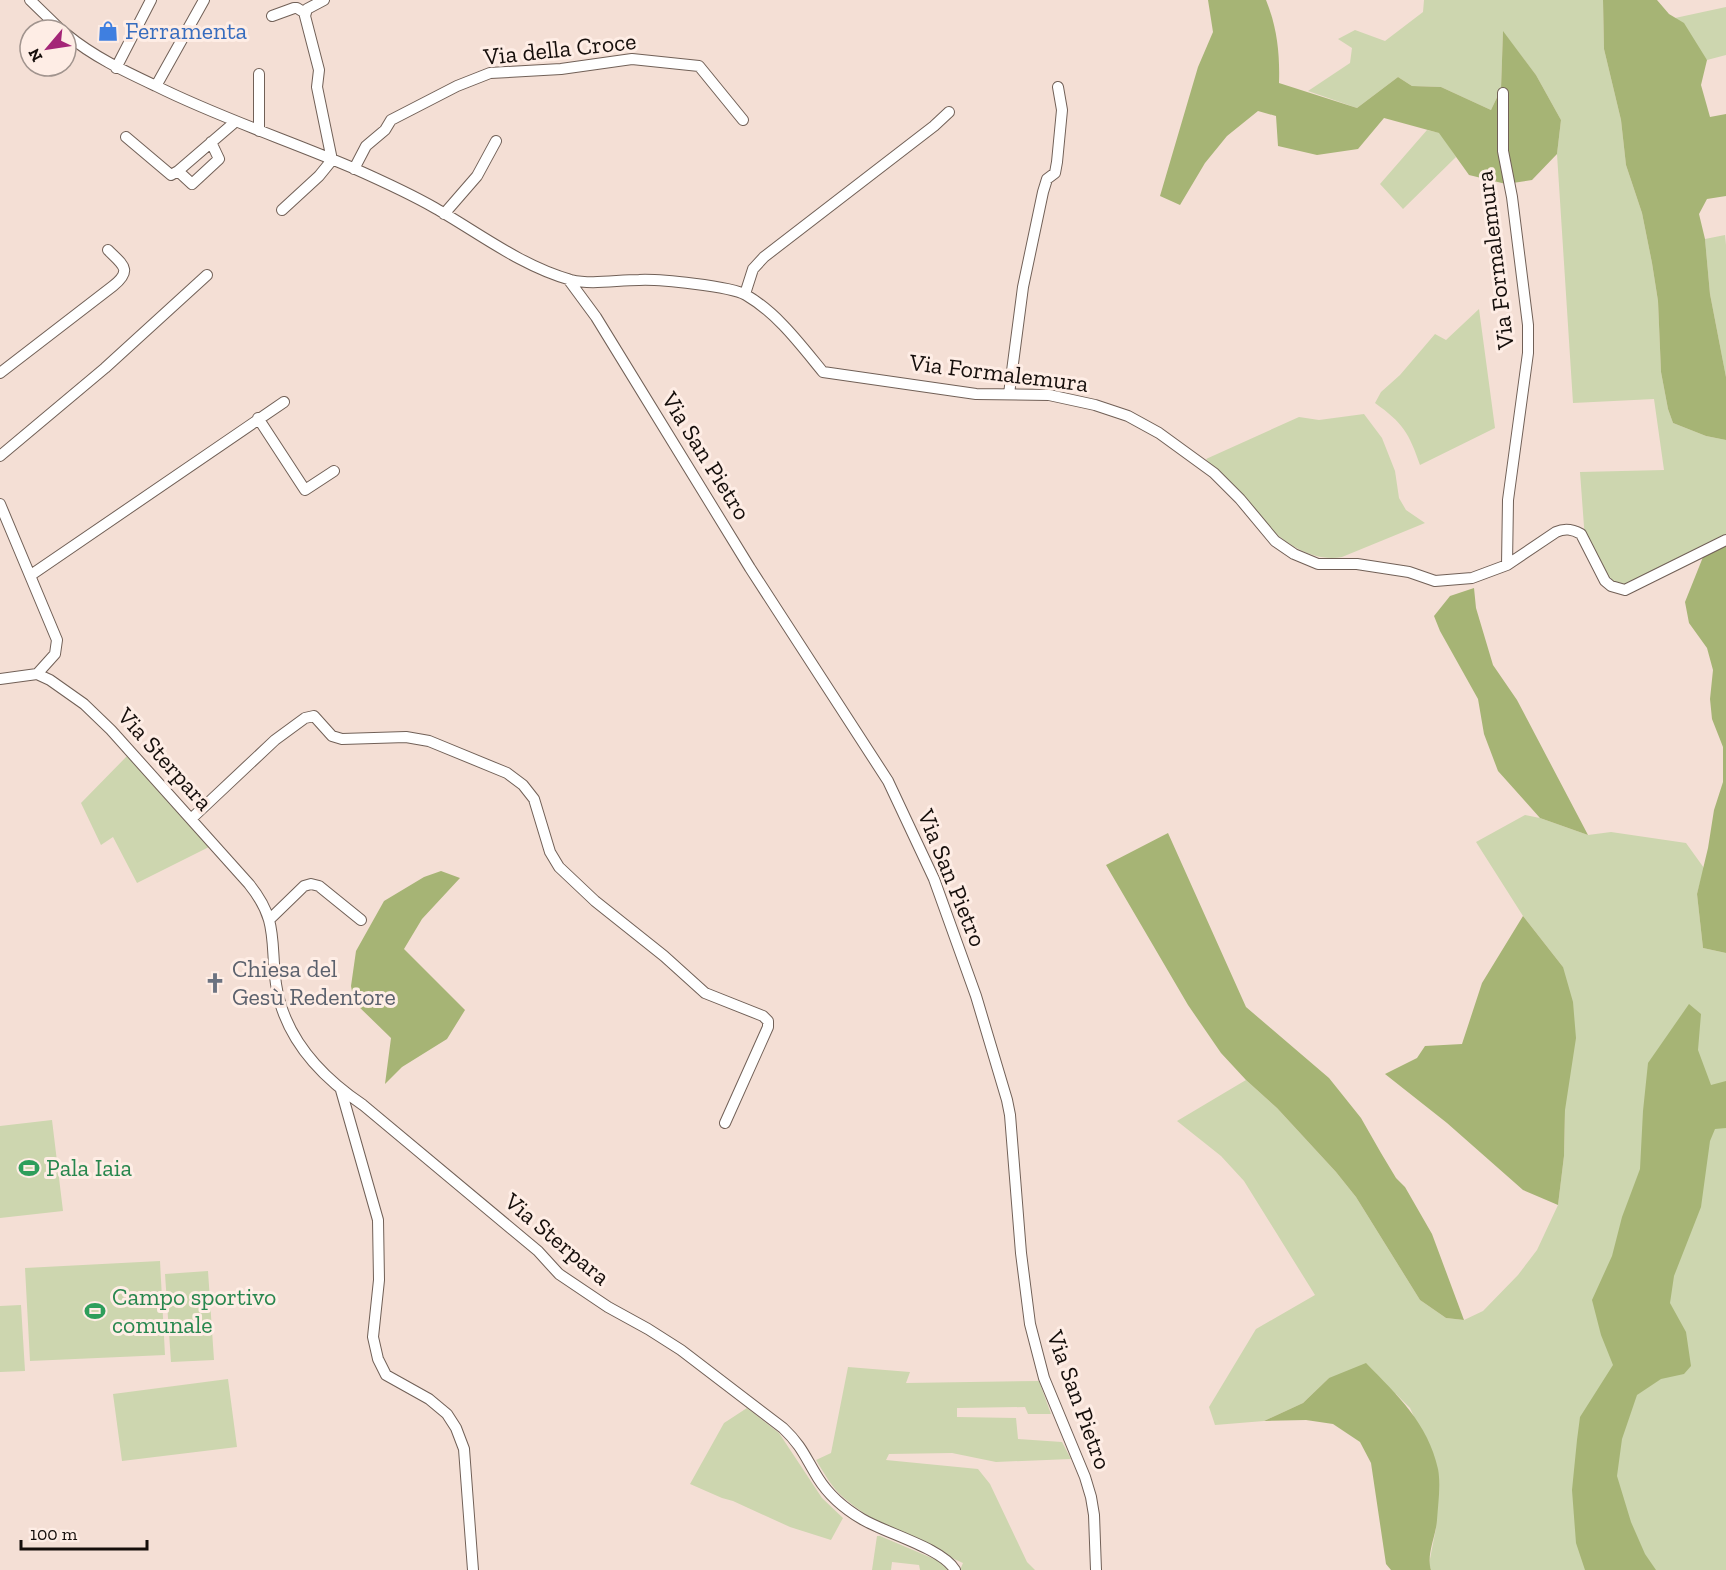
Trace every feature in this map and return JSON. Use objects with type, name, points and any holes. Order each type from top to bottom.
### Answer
[{"type":"street","points":[[30,0],[49,18]]},
{"type":"street","points":[[116,68],[151,0]]},
{"type":"street","points":[[156,86],[204,0]]},
{"type":"street","points":[[305,13],[307,9],[324,0]]},
{"type":"street","points":[[272,16],[294,8],[305,13],[319,70],[317,87],[332,160]]},
{"type":"street","points":[[78,42],[116,68],[189,104],[304,147],[354,169],[444,214],[526,262],[568,279]]},
{"type":"street","name":"Via della Croce","points":[[354,169],[366,146],[385,130],[391,120],[457,86],[490,74],[561,69],[632,59],[699,66],[743,120]]},
{"type":"street","points":[[259,74],[259,131]]},
{"type":"street","points":[[1009,394],[1023,287],[1040,203],[1047,179],[1055,173],[1058,162],[1062,110],[1058,87]]},
{"type":"street","name":"Via Formalemura","points":[[1503,93],[1503,151],[1515,220],[1528,325],[1528,353],[1508,500],[1507,564]]},
{"type":"street","points":[[745,294],[753,269],[764,257],[949,112]]},
{"type":"street","points":[[126,137],[171,175],[235,122]]},
{"type":"street","points":[[444,214],[477,176],[496,141]]},
{"type":"street","points":[[178,171],[192,184],[219,159],[211,142]]},
{"type":"street","points":[[282,210],[319,176],[332,160]]},
{"type":"street","points":[[0,373],[121,279],[125,273],[124,266],[108,250]]},
{"type":"street","points":[[0,456],[105,368],[207,275]]},
{"type":"street","name":"Via Formalemura","points":[[568,279],[583,282],[642,280],[725,288],[745,294],[770,313],[792,335],[823,372],[976,394],[1049,395],[1095,405],[1128,416],[1160,433],[1214,473],[1240,499],[1275,541],[1307,561],[1317,564],[1357,564],[1409,572],[1435,581],[1472,578],[1507,564],[1563,529],[1581,534],[1605,581],[1611,586],[1626,590],[1726,540]]},
{"type":"street","name":"Via San Pietro","points":[[568,279],[596,317],[756,577],[888,781],[934,879],[976,996],[1007,1100],[1030,1324],[1044,1378],[1091,1497],[1096,1570]]},
{"type":"street","points":[[31,575],[284,402]]},
{"type":"street","points":[[258,418],[305,490],[334,471]]},
{"type":"street","points":[[0,504],[58,645],[55,654],[37,674],[0,679]]},
{"type":"street","name":"Via Sterpara","points":[[37,674],[68,692],[99,717],[249,884],[270,919],[277,989],[285,1018],[308,1057],[341,1090],[363,1104],[529,1243],[559,1274],[608,1307],[674,1345],[783,1428],[799,1443],[819,1480],[837,1501],[862,1519],[942,1557],[956,1570]]},
{"type":"street","points":[[190,819],[275,740],[305,718],[314,716],[332,736],[342,739],[406,737],[429,741],[507,773],[523,785],[534,799],[554,860],[595,901],[664,956],[705,993],[763,1016],[768,1021],[768,1027],[725,1123]]},
{"type":"street","points":[[270,919],[304,886],[311,884],[319,886],[361,920]]},
{"type":"street","points":[[341,1090],[378,1220],[379,1280],[373,1337],[378,1359],[386,1375],[429,1399],[447,1414],[456,1428],[464,1449],[473,1570]]},
{"type":"green space","points":[[1208,0],[1266,0],[1277,41],[1279,83],[1357,108],[1398,77],[1412,86],[1441,87],[1491,110],[1501,89],[1503,31],[1536,75],[1561,120],[1557,154],[1532,180],[1506,184],[1469,175],[1439,133],[1384,118],[1358,149],[1317,155],[1278,146],[1276,116],[1258,111],[1227,136],[1205,163],[1180,205],[1160,196],[1198,67],[1213,32]]},
{"type":"green space","points":[[1424,0],[1603,0],[1604,49],[1621,120],[1626,165],[1642,213],[1652,263],[1658,301],[1661,372],[1668,409],[1673,423],[1706,436],[1726,440],[1726,540],[1636,586],[1611,586],[1585,540],[1580,472],[1664,470],[1654,399],[1573,403],[1557,154],[1561,120],[1536,75],[1503,32],[1501,89],[1491,110],[1441,87],[1412,86],[1398,77],[1357,108],[1308,91],[1350,63],[1352,48],[1338,39],[1355,30],[1385,41],[1423,12]]},
{"type":"green space","points":[[1603,0],[1657,0],[1669,14],[1684,23],[1707,60],[1701,85],[1710,117],[1726,114],[1726,196],[1707,199],[1699,214],[1705,239],[1710,294],[1726,377],[1726,440],[1706,436],[1673,423],[1668,409],[1661,372],[1658,301],[1652,263],[1642,213],[1626,165],[1621,120],[1604,49]]},
{"type":"green space","points":[[1726,7],[1726,55],[1707,60],[1675,18]]},
{"type":"green space","points":[[1427,130],[1440,133],[1456,157],[1403,209],[1380,184]]},
{"type":"green space","points":[[1725,235],[1726,377],[1710,294],[1705,239]]},
{"type":"green space","points":[[1479,309],[1495,428],[1420,465],[1399,423],[1375,403],[1381,392],[1400,375],[1435,334],[1446,340]]},
{"type":"green space","points":[[1364,414],[1382,438],[1395,471],[1399,498],[1406,510],[1425,523],[1342,557],[1322,557],[1302,551],[1284,540],[1249,508],[1206,459],[1299,417],[1319,420]]},
{"type":"green space","points":[[1726,540],[1726,953],[1703,948],[1697,894],[1714,810],[1723,782],[1723,747],[1712,719],[1710,699],[1713,670],[1707,648],[1689,623],[1685,602],[1705,552]]},
{"type":"green space","points":[[1474,588],[1476,608],[1493,665],[1517,700],[1588,835],[1540,818],[1498,771],[1484,734],[1478,699],[1434,616],[1450,596]]},
{"type":"green space","points":[[128,755],[211,846],[137,883],[113,837],[101,845],[81,803]]},
{"type":"green space","points":[[1525,815],[1588,835],[1611,832],[1686,843],[1704,868],[1697,894],[1703,948],[1726,953],[1726,1570],[1431,1570],[1429,1564],[1436,1528],[1438,1470],[1410,1408],[1396,1394],[1329,1378],[1303,1403],[1264,1421],[1215,1425],[1209,1407],[1256,1329],[1315,1295],[1244,1181],[1221,1156],[1177,1121],[1246,1080],[1277,1108],[1336,1172],[1356,1197],[1420,1300],[1446,1318],[1464,1320],[1483,1311],[1518,1275],[1537,1250],[1558,1205],[1564,1156],[1563,967],[1523,916],[1476,842]]},
{"type":"green space","points":[[1168,833],[1246,1007],[1329,1078],[1361,1118],[1432,1234],[1464,1320],[1446,1318],[1420,1300],[1356,1197],[1277,1108],[1221,1053],[1188,1005],[1106,865]]},
{"type":"green space","points":[[441,871],[460,878],[422,919],[404,949],[465,1010],[447,1039],[402,1067],[385,1084],[391,1038],[354,1002],[351,986],[356,951],[384,901],[424,877]]},
{"type":"green space","points":[[1523,916],[1563,967],[1573,1002],[1576,1038],[1565,1110],[1564,1156],[1558,1205],[1523,1190],[1447,1123],[1385,1074],[1417,1058],[1425,1046],[1462,1044],[1482,983]]},
{"type":"green space","points":[[1689,1004],[1701,1014],[1698,1050],[1711,1085],[1726,1081],[1726,1128],[1715,1129],[1710,1141],[1701,1207],[1674,1276],[1670,1303],[1686,1332],[1691,1366],[1684,1374],[1661,1379],[1637,1395],[1622,1439],[1617,1476],[1631,1522],[1645,1554],[1656,1570],[1585,1570],[1576,1543],[1572,1490],[1580,1417],[1613,1365],[1601,1335],[1592,1300],[1612,1256],[1622,1217],[1640,1169],[1648,1063]]},
{"type":"green space","name":"Pala Iaia","points":[[52,1120],[63,1211],[0,1218],[0,1126]]},
{"type":"green space","name":"Campo sportivo comunale","points":[[160,1261],[165,1355],[30,1361],[25,1268]]},
{"type":"green space","points":[[208,1271],[214,1360],[171,1362],[165,1274]]},
{"type":"green space","points":[[21,1305],[25,1371],[0,1372],[0,1306]]},
{"type":"green space","points":[[1366,1363],[1410,1411],[1427,1438],[1433,1453],[1438,1469],[1439,1488],[1436,1526],[1430,1558],[1431,1570],[1391,1570],[1386,1564],[1371,1463],[1360,1442],[1333,1424],[1306,1420],[1264,1421],[1303,1403],[1329,1378]]},
{"type":"green space","points":[[848,1367],[910,1372],[906,1383],[1039,1381],[1051,1414],[1028,1414],[1025,1407],[957,1408],[957,1417],[1016,1418],[1018,1439],[1062,1442],[1071,1459],[996,1462],[952,1453],[889,1454],[886,1460],[978,1469],[990,1484],[1027,1562],[1035,1570],[960,1570],[963,1563],[886,1527],[840,1494],[816,1460],[831,1453]]},
{"type":"green space","points":[[228,1379],[237,1447],[122,1461],[113,1394]]},
{"type":"green space","points":[[747,1408],[779,1433],[822,1498],[843,1518],[831,1540],[790,1527],[690,1484],[724,1423]]},
{"type":"green space","points":[[877,1536],[939,1561],[949,1570],[920,1570],[919,1565],[892,1562],[891,1570],[872,1570]]},
{"type":"place","name":"Ferramenta","points":[[108,31]]},
{"type":"place","name":"Chiesa del Gesù Redentore","points":[[215,983]]},
{"type":"place","name":"Pala Iaia","points":[[29,1168]]},
{"type":"place","name":"Campo sportivo comunale","points":[[95,1311]]}]
